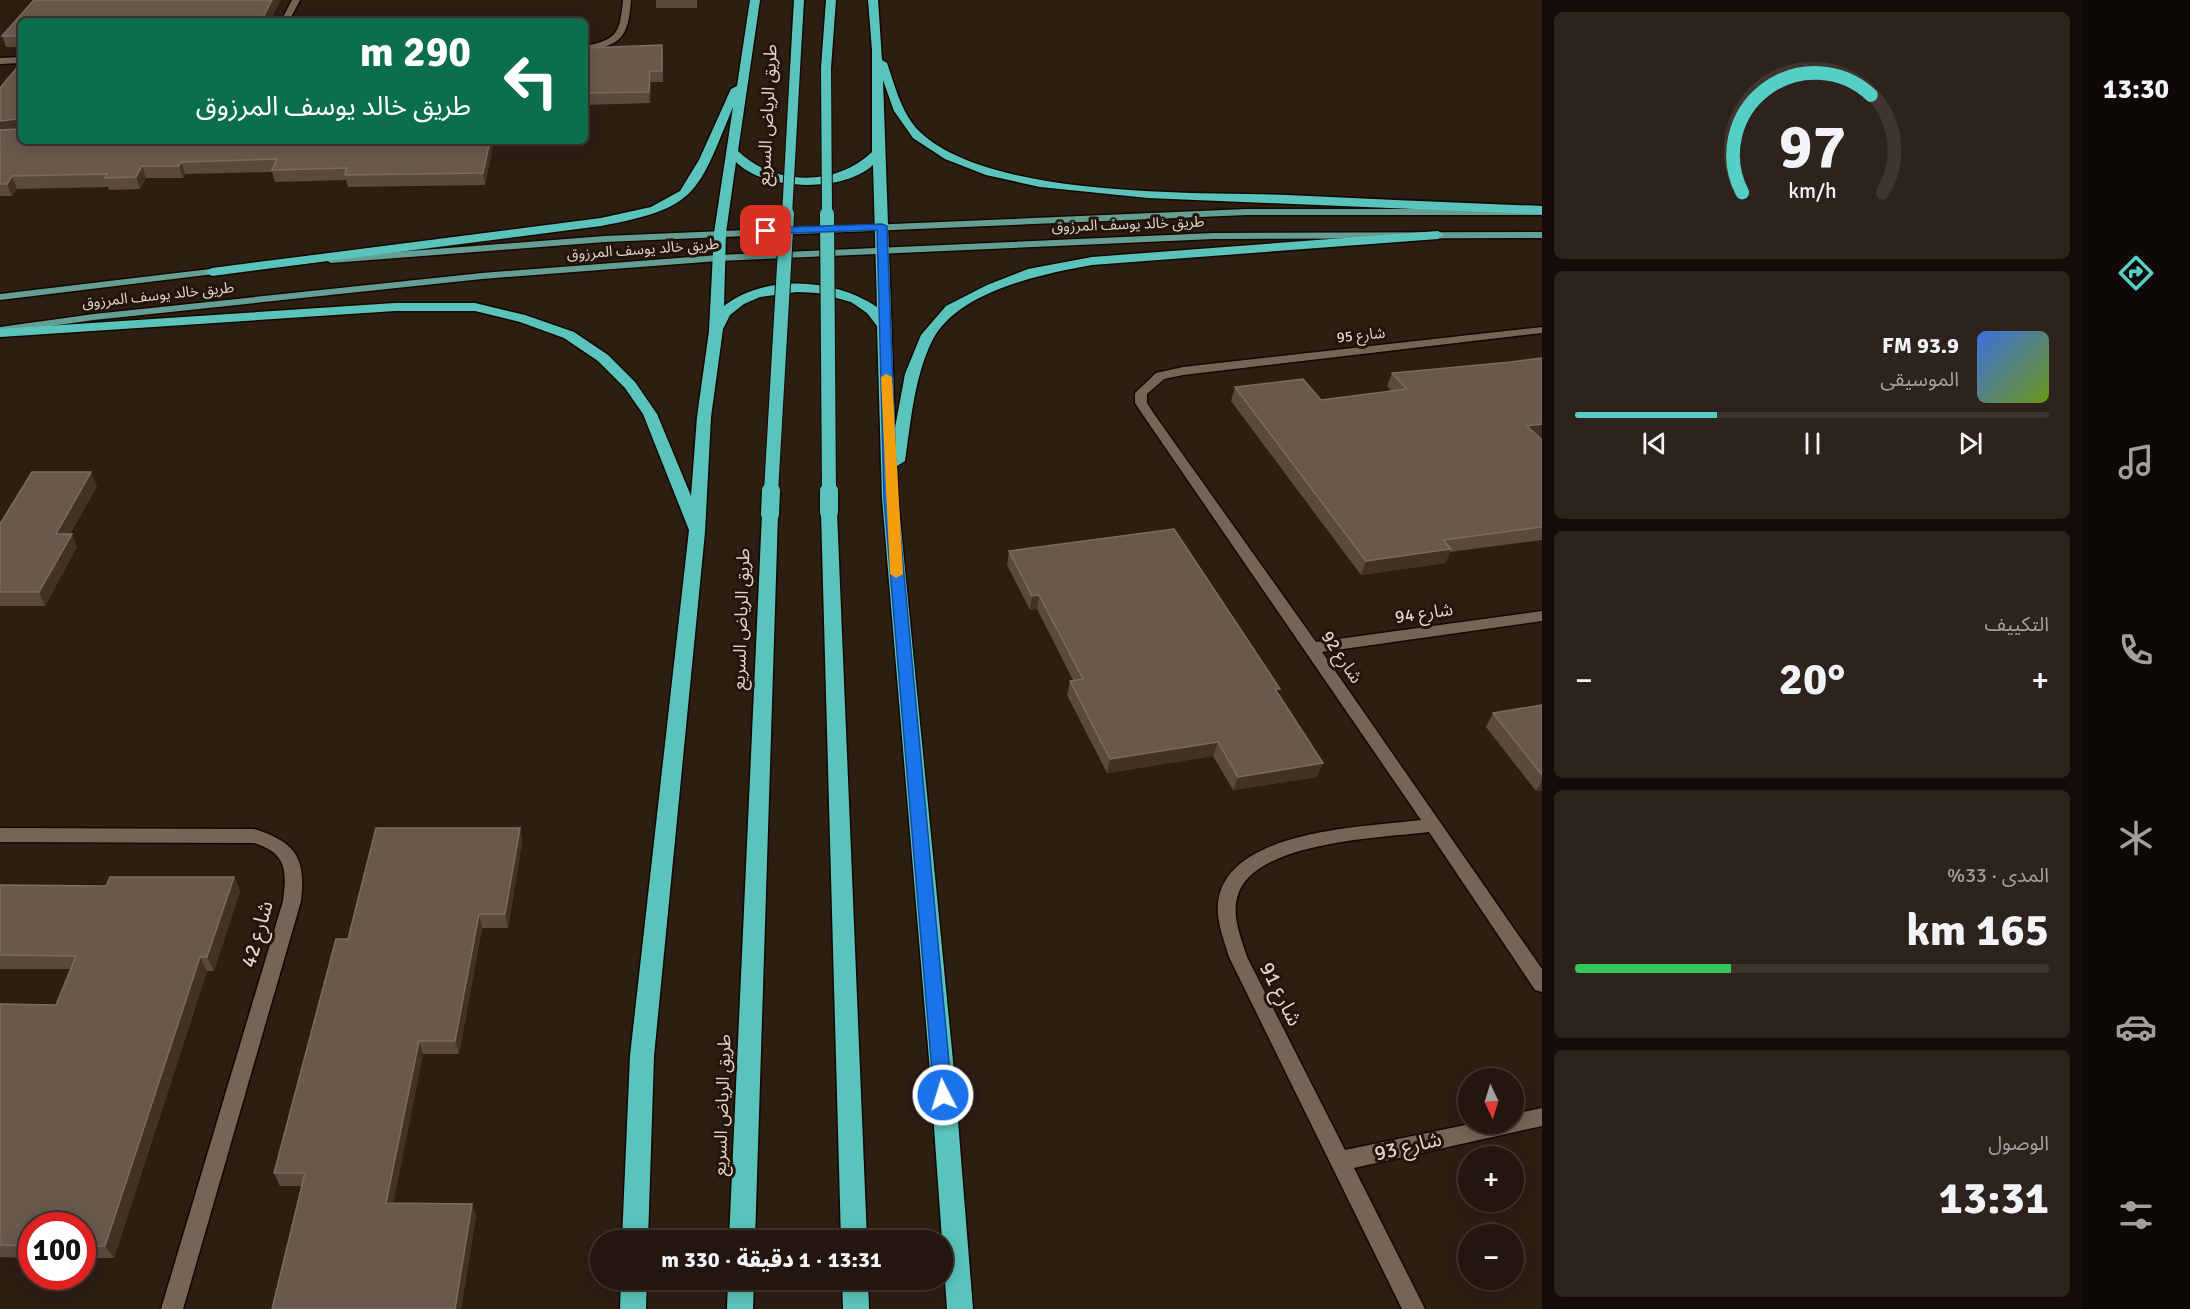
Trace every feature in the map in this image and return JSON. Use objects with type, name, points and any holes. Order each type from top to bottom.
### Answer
[{"type":"highway","points":[[635,1230],[642,1056],[697,532],[704,417],[716,331],[720,233],[755,0]]},
{"type":"highway","name":"طريق الرياض السريع","points":[[742,1230],[770,514],[799,0]]},
{"type":"highway","points":[[831,0],[826,68],[829,512],[854,1230]]},
{"type":"highway","points":[[873,0],[877,50],[878,153],[891,498],[942,1071],[960,1309]]},
{"type":"highway","points":[[877,50],[900,112],[916,136],[940,152],[970,167],[1009,178],[1065,187],[1150,193],[1542,211]]},
{"type":"highway","points":[[212,272],[601,222],[634,216],[664,206],[684,194],[697,175],[743,74]]},
{"type":"highway","points":[[733,152],[741,163],[756,172],[805,181],[831,179],[854,173],[870,164],[878,153]]},
{"type":"highway","points":[[891,498],[912,374],[926,338],[951,309],[992,288],[1033,272],[1092,261],[1438,235]]},
{"type":"highway","points":[[716,331],[725,312],[747,297],[778,289],[813,288],[846,295],[871,308],[884,326]]},
{"type":"highway","points":[[0,331],[395,307],[475,307],[525,319],[569,335],[603,358],[630,385],[650,414],[697,532]]},
{"type":"highway","points":[[633,1309],[634,1290]]},
{"type":"highway","points":[[740,1309],[741,1290]]},
{"type":"highway","points":[[855,1290],[856,1309]]},
{"type":"main road","name":"طريق خالد يوسف المرزوق","points":[[0,297],[212,272],[398,254],[720,233],[1247,212],[1542,211]]},
{"type":"main road","name":"طريق خالد يوسف المرزوق","points":[[0,331],[94,317],[483,276],[718,258],[1214,236],[1542,235]]},
{"type":"street","points":[[287,18],[296,0]]},
{"type":"street","points":[[588,48],[612,43],[625,30],[627,0]]},
{"type":"street","points":[[0,61],[18,60]]},
{"type":"street","name":"شارع 95","points":[[1184,371],[1542,330]]},
{"type":"street","name":"شارع 92","points":[[1184,371],[1160,376],[1148,385],[1142,393],[1142,403],[1542,984]]},
{"type":"street","name":"شارع 94","points":[[1312,648],[1542,616]]},
{"type":"street","name":"شارع 91","points":[[1414,1309],[1238,957],[1229,920],[1228,896],[1241,875],[1262,857],[1288,846],[1433,825]]},
{"type":"street","name":"شارع 42","points":[[0,835],[254,836],[274,841],[286,850],[291,861],[295,880],[292,901],[172,1309]]},
{"type":"street","name":"شارع 93","points":[[1524,1121],[1542,1117]]},
{"type":"street","name":"شارع 93","points":[[1341,1161],[1462,1134]]},
{"type":"building","points":[[34,0],[272,0],[263,18],[18,18]]},
{"type":"building","points":[[18,18],[18,36],[2,36]]},
{"type":"building","points":[[662,45],[662,71],[650,71],[649,92],[588,93],[588,48]]},
{"type":"building","points":[[18,67],[18,129],[17,119],[0,121],[0,88]]},
{"type":"building","points":[[18,129],[18,144],[489,144],[483,173],[345,175],[347,168],[272,170],[277,159],[181,162],[179,166],[142,166],[136,177],[105,178],[107,174],[12,176],[7,184],[0,184],[0,130]]},
{"type":"building","points":[[1542,358],[1542,424],[1527,426],[1542,440],[1542,527],[1443,540],[1451,549],[1366,561],[1235,387],[1303,379],[1321,400],[1407,389],[1392,373]]},
{"type":"building","points":[[32,472],[91,472],[56,534],[72,534],[39,592],[0,592],[0,524]]},
{"type":"building","points":[[1174,529],[1280,689],[1275,689],[1323,763],[1238,777],[1218,742],[1110,759],[1070,681],[1083,679],[1039,595],[1032,596],[1009,551]]},
{"type":"building","points":[[1542,705],[1542,775],[1493,713]]},
{"type":"building","points":[[376,828],[520,828],[505,914],[479,914],[455,1041],[419,1041],[386,1203],[472,1204],[455,1309],[272,1309],[305,1173],[274,1173],[336,939],[348,939]]},
{"type":"building","points":[[110,877],[234,877],[207,957],[200,957],[105,1246],[96,1246],[96,1212],[18,1212],[18,1246],[0,1245],[0,1004],[56,1005],[76,956],[0,955],[0,885],[106,886]]},
{"type":"slow traffic","points":[[886,377],[896,574]]},
{"type":"route","points":[[766,231],[882,226],[891,498],[905,680],[943,1095]]}]
